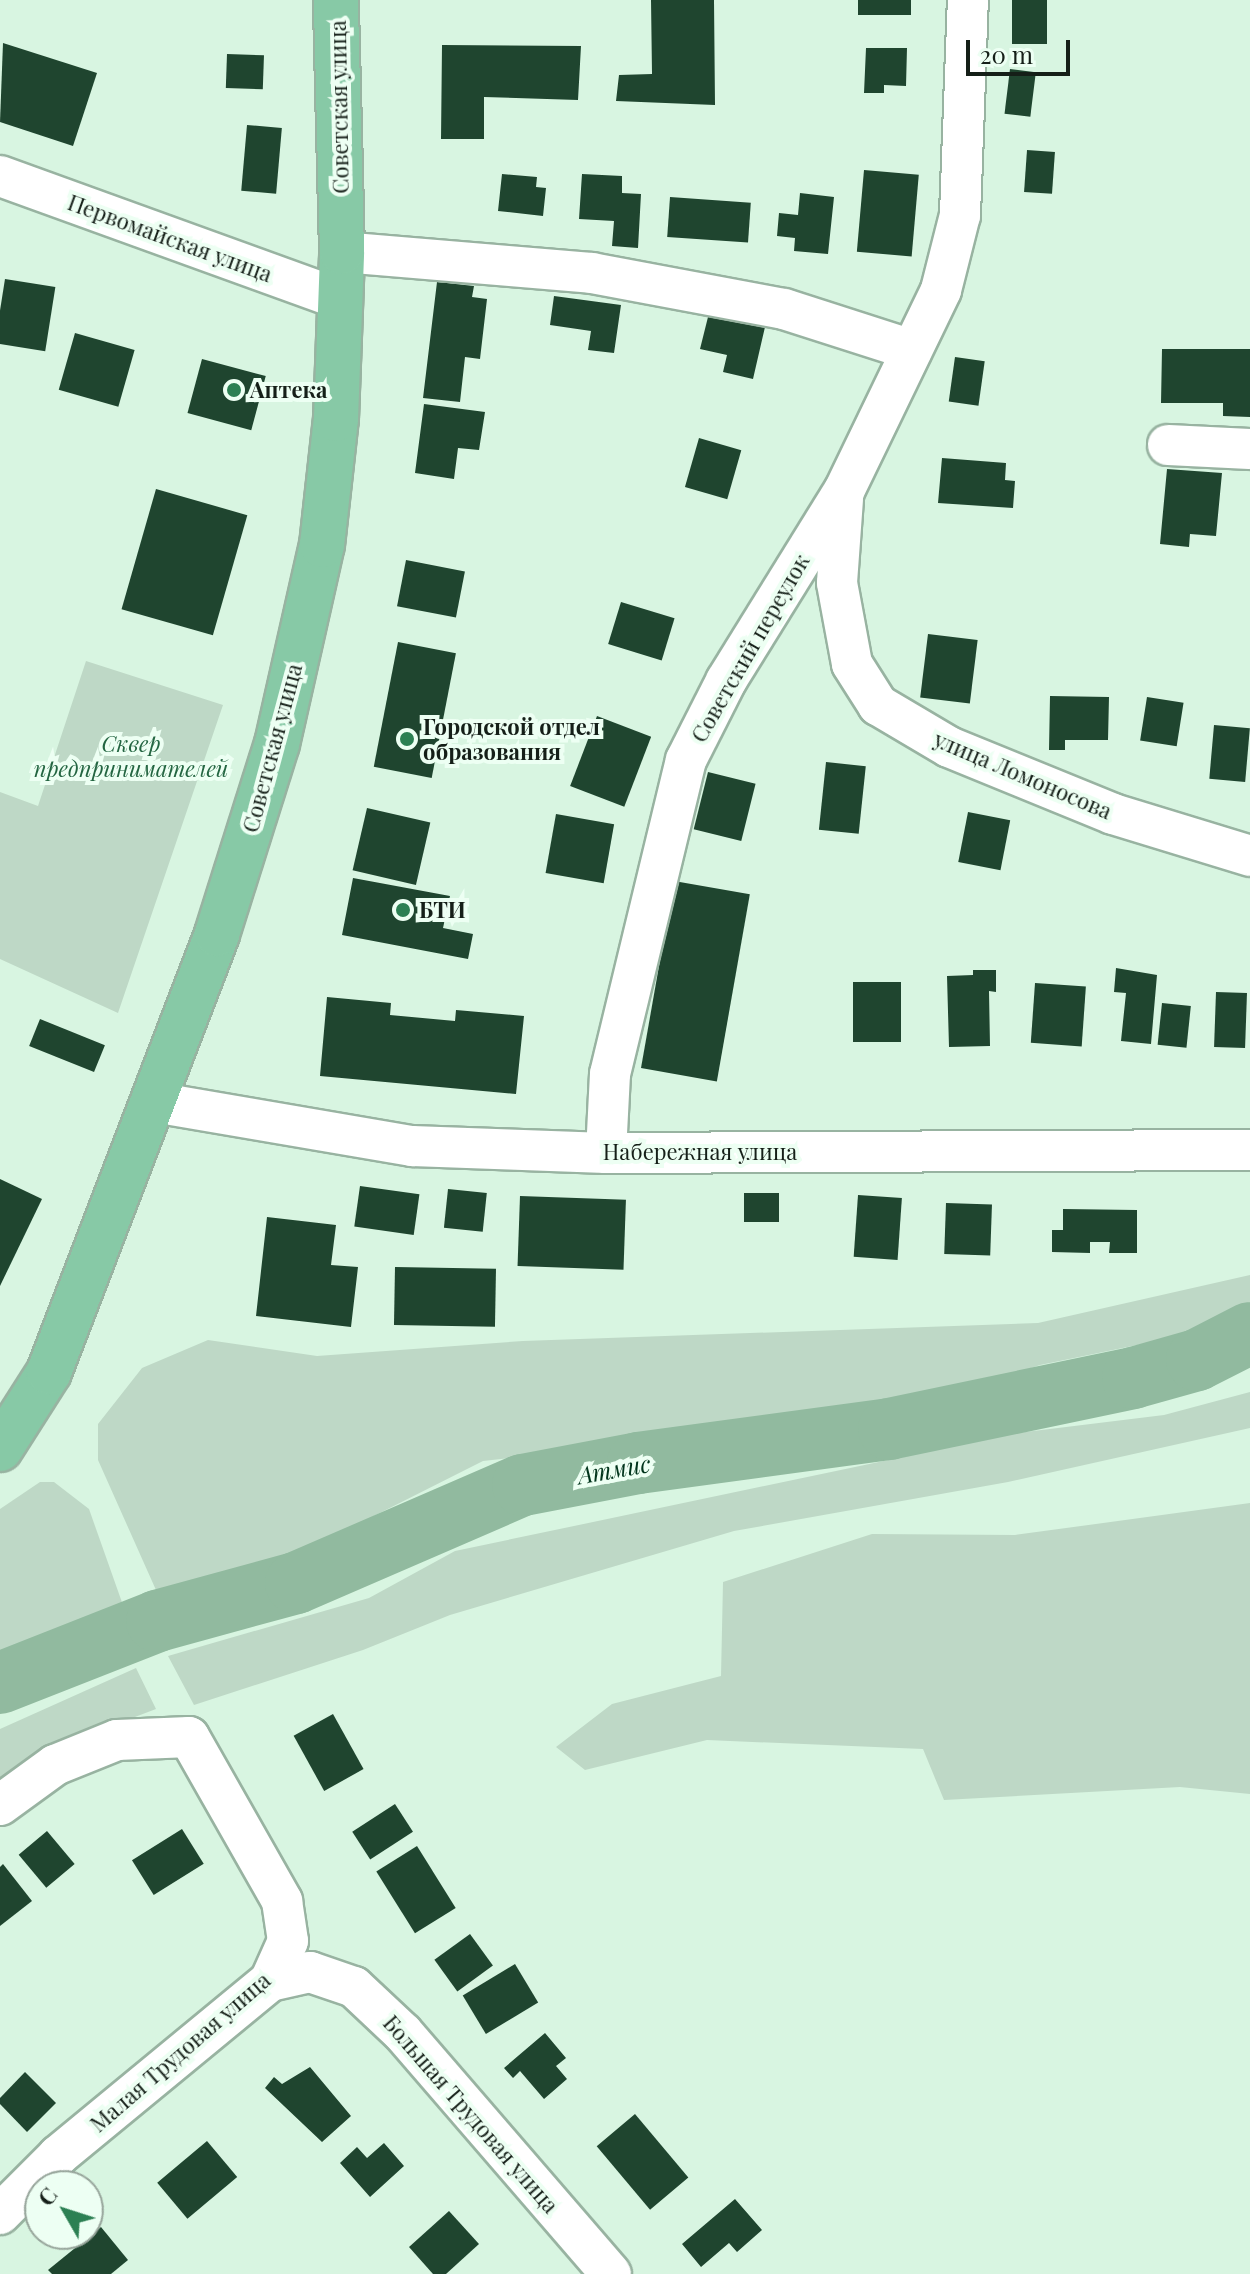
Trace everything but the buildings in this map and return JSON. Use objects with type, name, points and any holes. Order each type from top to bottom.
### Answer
[{"type":"main road","name":"Советская улица","points":[[0,1449],[49,1372],[217,934],[277,744],[322,545],[336,419],[342,252],[336,0]]},
{"type":"street","name":"Советский переулок","points":[[606,1153],[610,1074],[686,760],[726,681],[844,491],[941,290],[960,215],[968,0]]},
{"type":"street","name":"Первомайская улица","points":[[0,176],[340,299]]},
{"type":"street","points":[[342,252],[592,273],[784,309],[912,350]]},
{"type":"street","points":[[1168,445],[1250,449]]},
{"type":"street","name":"улица Ломоносова","points":[[844,491],[837,583],[852,664],[878,705],[949,747],[1113,814],[1250,856]]},
{"type":"street","name":"Набережная улица","points":[[154,1102],[412,1146],[606,1153],[1250,1150]]},
{"type":"street","name":"Малая Трудовая улица","points":[[0,1805],[55,1765],[117,1740],[189,1737],[282,1901],[288,1941],[270,1981],[58,2156],[0,2214]]},
{"type":"street","name":"Большая Трудовая улица","points":[[270,1981],[310,1972],[354,1987],[403,2033],[611,2274]]},
{"type":"green space","name":"Сквер предпринимателей","points":[[86,661],[223,705],[118,1013],[0,959],[0,792],[38,806]]},
{"type":"green space","points":[[1250,1275],[1250,1314],[1220,1328],[1040,1365],[932,1401],[808,1425],[483,1461],[229,1589],[164,1608],[98,1460],[98,1424],[142,1368],[208,1340],[317,1356],[523,1341],[1038,1323]]},
{"type":"green space","points":[[1250,1392],[1250,1428],[1008,1482],[734,1531],[450,1615],[363,1650],[194,1705],[168,1656],[369,1598],[455,1551],[1017,1433],[1164,1415]]},
{"type":"green space","points":[[40,1482],[54,1482],[89,1509],[124,1608],[0,1662],[0,1509]]},
{"type":"green space","points":[[1250,1503],[1250,1794],[1180,1787],[944,1800],[923,1749],[707,1740],[585,1770],[556,1747],[612,1704],[721,1676],[723,1582],[872,1534],[1015,1535]]},
{"type":"green space","points":[[136,1668],[156,1709],[98,1731],[0,1783],[0,1729]]},
{"type":"waterway","name":"Атмис","points":[[0,1683],[157,1621],[296,1583],[523,1485],[638,1463],[889,1429],[1133,1378],[1197,1360],[1250,1333]]},
{"type":"place","name":"Аптека","points":[[234,390]]},
{"type":"place","name":"Городской отдел образования","points":[[407,739]]},
{"type":"place","name":"БТИ","points":[[403,910]]}]
